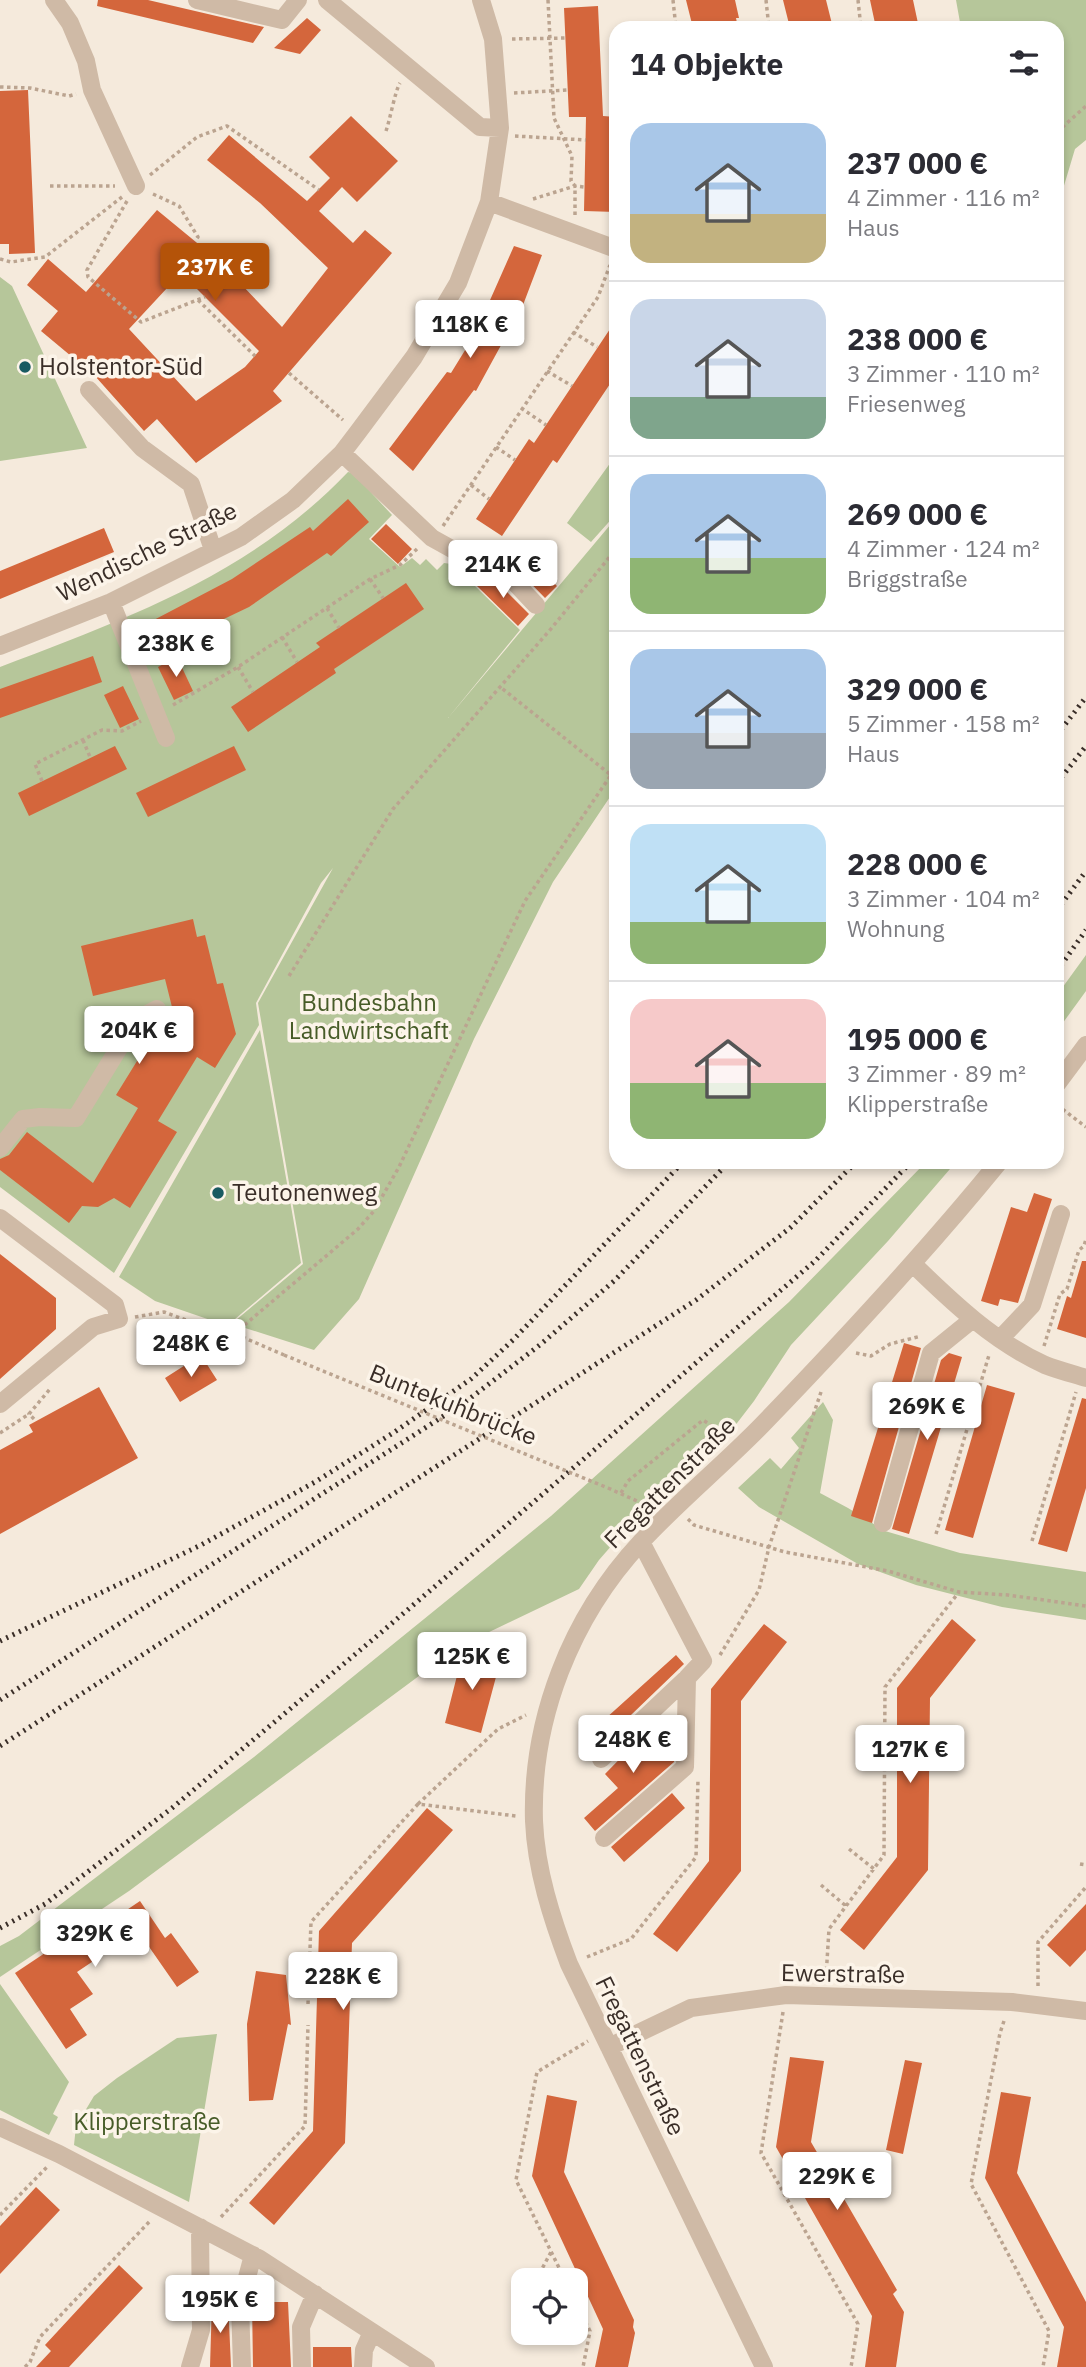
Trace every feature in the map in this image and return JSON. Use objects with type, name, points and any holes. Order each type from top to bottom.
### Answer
[{"type":"street","points":[[54,0],[70,23],[86,61],[92,90],[136,186]]},
{"type":"street","points":[[197,0],[282,20],[298,0]]},
{"type":"street","points":[[327,0],[480,127],[500,131]]},
{"type":"street","name":"Wendische Straße","points":[[0,646],[111,602],[242,537],[293,500],[342,453],[414,357],[458,282],[497,205],[500,131],[498,93],[492,39],[481,0]]},
{"type":"street","points":[[497,205],[575,234],[609,252]]},
{"type":"street","points":[[89,390],[142,448],[191,484],[213,551]]},
{"type":"street","points":[[342,453],[432,538],[459,553],[497,564],[536,605]]},
{"type":"street","points":[[111,602],[166,738]]},
{"type":"street","points":[[0,1148],[23,1119],[76,1118],[136,1020],[157,1009]]},
{"type":"street","points":[[1064,1075],[1086,1045]]},
{"type":"street","name":"Fregattenstraße","points":[[764,2367],[569,1964],[551,1916],[534,1822],[536,1774],[542,1729],[564,1663],[593,1605],[615,1572],[641,1542],[836,1349],[913,1264],[993,1169]]},
{"type":"street","points":[[998,1337],[1032,1305],[1061,1214]]},
{"type":"street","points":[[0,1218],[115,1305],[119,1319],[93,1327],[0,1404]]},
{"type":"street","points":[[913,1264],[973,1320],[998,1337],[1040,1362],[1084,1377]]},
{"type":"street","points":[[883,1523],[931,1353],[973,1320]]},
{"type":"street","points":[[601,1759],[703,1661],[641,1542]]},
{"type":"street","points":[[604,1838],[685,1767],[687,1678]]},
{"type":"street","name":"Ewerstraße","points":[[606,2040],[691,2008],[786,1995],[1012,2002],[1086,2011]]},
{"type":"street","points":[[0,2127],[59,2154],[253,2255],[426,2367]]},
{"type":"street","points":[[190,2367],[201,2330],[204,2230]]},
{"type":"street","points":[[242,2367],[240,2304],[253,2255]]},
{"type":"street","points":[[302,2367],[301,2327],[315,2294]]},
{"type":"street","points":[[363,2367],[364,2350],[372,2332]]},
{"type":"path","points":[[548,0],[554,118],[572,156],[575,234]]},
{"type":"path","points":[[673,0],[675,21]]},
{"type":"path","points":[[766,0],[768,21]]},
{"type":"path","points":[[858,0],[860,21]]},
{"type":"path","points":[[492,39],[565,38]]},
{"type":"path","points":[[386,131],[395,103],[396,89],[411,70]]},
{"type":"path","points":[[0,87],[30,88],[69,96],[92,90]]},
{"type":"path","points":[[498,93],[568,90]]},
{"type":"path","points":[[1064,126],[1086,106]]},
{"type":"path","points":[[0,259],[11,262],[45,257],[197,136],[227,125],[319,190]]},
{"type":"path","points":[[500,131],[586,141]]},
{"type":"path","points":[[51,186],[136,186],[179,206],[198,237],[195,241]]},
{"type":"path","points":[[136,186],[87,270],[88,277],[141,322],[205,297]]},
{"type":"path","points":[[497,205],[584,187]]},
{"type":"path","points":[[42,780],[35,764],[102,730],[122,731],[193,695],[370,579],[400,565],[432,538],[598,297],[609,268]]},
{"type":"path","points":[[198,300],[255,356]]},
{"type":"path","points":[[573,332],[597,347]]},
{"type":"path","points":[[547,371],[572,386]]},
{"type":"path","points":[[289,373],[358,432]]},
{"type":"path","points":[[521,408],[546,425]]},
{"type":"path","points":[[496,447],[515,460]]},
{"type":"path","points":[[471,485],[489,499]]},
{"type":"path","points":[[289,976],[393,809],[550,630],[609,558]]},
{"type":"path","points":[[370,579],[383,598]]},
{"type":"path","points":[[327,608],[339,628]]},
{"type":"path","points":[[282,637],[297,662]]},
{"type":"path","points":[[238,667],[253,692]]},
{"type":"path","points":[[499,687],[609,773]]},
{"type":"path","points":[[83,740],[90,757]]},
{"type":"path","points":[[235,1335],[242,1326],[358,1229],[374,1211],[399,1167],[525,901],[609,778]]},
{"type":"path","points":[[1064,1110],[1086,1127]]},
{"type":"path","points":[[1040,1362],[1060,1294],[1067,1289],[1079,1250],[1086,1239]]},
{"type":"path","name":"Buntekuhbrücke","points":[[119,1319],[164,1312],[235,1335],[646,1505]]},
{"type":"path","points":[[836,1349],[871,1356],[890,1344],[923,1336]]},
{"type":"path","points":[[936,1534],[998,1337]]},
{"type":"path","points":[[1032,1541],[1084,1377]]},
{"type":"path","points":[[718,1660],[759,1590],[769,1547],[822,1388]]},
{"type":"path","points":[[0,1433],[29,1414]]},
{"type":"path","points":[[621,1493],[628,1481],[703,1420],[715,1428],[646,1505]]},
{"type":"path","points":[[646,1505],[655,1506],[664,1497],[694,1525],[809,1558],[888,1571],[959,1592],[1008,1595],[1086,1606]]},
{"type":"path","points":[[825,1997],[829,1929],[884,1855],[886,1687],[959,1592]]},
{"type":"path","points":[[309,2004],[311,1922],[418,1804],[498,1729],[549,1703]]},
{"type":"path","points":[[569,1964],[631,1939],[696,1857],[698,1778]]},
{"type":"path","points":[[418,1804],[511,1814],[534,1822]]},
{"type":"path","points":[[849,1849],[874,1869]]},
{"type":"path","points":[[1080,1864],[1086,1865]]},
{"type":"path","points":[[821,1885],[846,1906]]},
{"type":"path","points":[[1038,2005],[1038,1941],[1086,1886]]},
{"type":"path","points":[[786,1995],[761,2153],[858,2324],[851,2367]]},
{"type":"path","points":[[1012,2002],[1000,2033],[971,2184],[1049,2331],[1043,2367]]},
{"type":"path","points":[[204,2230],[305,2126],[308,2025]]},
{"type":"path","points":[[559,2268],[516,2180],[537,2072],[606,2040]]},
{"type":"path","points":[[0,2215],[59,2154]]},
{"type":"path","points":[[25,2367],[30,2362],[40,2337],[162,2208]]},
{"type":"path","points":[[542,2268],[551,2252]]},
{"type":"path","points":[[583,2367],[587,2345]]},
{"type":"green space","points":[[956,0],[1086,0],[1086,140],[1075,149],[1064,186],[1064,21],[960,21]]},
{"type":"green space","name":"Holstentor-Süd","points":[[0,277],[12,286],[87,448],[0,461]]},
{"type":"green space","points":[[609,465],[609,522],[591,542],[567,523]]},
{"type":"green space","name":"Bundesbahn Landwirtschaft","points":[[348,472],[353,473],[392,515],[369,539],[400,567],[412,558],[420,565],[426,559],[437,570],[444,563],[481,568],[486,573],[475,586],[520,630],[448,718],[609,526],[609,798],[553,882],[474,1039],[359,1299],[314,1350],[242,1327],[236,1320],[303,1264],[258,1003],[333,868],[321,883],[256,1003],[259,1025],[114,1273],[0,1187],[0,667],[141,611],[186,589],[271,539],[310,508]]},
{"type":"green space","points":[[1086,955],[1086,991],[1064,1021],[1064,985]]},
{"type":"green space","points":[[260,1030],[301,1263],[228,1325],[155,1301],[119,1277]]},
{"type":"green space","points":[[919,1169],[950,1169],[888,1241],[791,1345],[734,1427],[627,1528],[599,1560],[579,1589],[458,1647],[129,1891],[0,1977],[0,1946],[19,1936],[254,1757],[551,1516],[789,1302]]},
{"type":"green space","points":[[823,1402],[833,1420],[820,1493],[885,1531],[960,1553],[1086,1572],[1086,1620],[1002,1607],[916,1585],[858,1564],[759,1507],[738,1488],[770,1458],[781,1469],[799,1448],[791,1438]]},
{"type":"green space","points":[[0,1984],[69,2082],[53,2114],[58,2117],[49,2135],[0,2110]]},
{"type":"green space","name":"Klipperstraße","points":[[217,2034],[189,2202],[74,2145],[76,2126],[94,2096],[117,2078],[177,2038]]},
{"type":"building","points":[[98,0],[148,0],[264,27],[253,43],[97,6]]},
{"type":"building","points":[[686,0],[735,0],[739,18],[736,18],[737,21],[691,21]]},
{"type":"building","points":[[783,0],[826,0],[831,21],[788,21]]},
{"type":"building","points":[[870,0],[913,0],[918,21],[874,21]]},
{"type":"building","points":[[598,6],[603,116],[609,116],[609,212],[584,211],[586,117],[569,117],[564,8]]},
{"type":"building","points":[[307,18],[321,30],[300,54],[274,48]]},
{"type":"building","points":[[28,90],[35,253],[9,254],[9,244],[0,244],[0,91]]},
{"type":"building","points":[[351,116],[398,161],[357,202],[342,187],[319,211],[353,243],[365,230],[392,253],[273,391],[282,401],[196,463],[157,419],[144,431],[95,376],[41,331],[58,311],[27,285],[48,259],[86,292],[157,210],[219,261],[282,327],[328,268],[260,203],[207,160],[229,135],[307,201],[330,178],[309,157]],"holes":[[[181,273],[259,351],[245,367],[196,401],[129,329]]]},
{"type":"building","points":[[514,246],[542,255],[523,305],[476,391],[474,390],[413,471],[389,449],[447,372],[451,373],[475,334]]},
{"type":"building","points":[[609,330],[609,385],[557,463],[553,460],[502,536],[476,519],[529,439],[534,443]]},
{"type":"building","points":[[348,499],[369,522],[331,556],[327,553],[249,607],[159,650],[150,622],[232,579],[310,527],[313,531]]},
{"type":"building","points":[[386,524],[412,549],[398,564],[371,539]]},
{"type":"building","points":[[104,528],[114,552],[0,599],[0,571]]},
{"type":"building","points":[[515,545],[557,586],[545,598],[504,556]]},
{"type":"building","points":[[489,574],[529,614],[518,626],[477,586]]},
{"type":"building","points":[[406,583],[424,609],[334,669],[336,673],[248,732],[231,707],[320,647],[316,643]]},
{"type":"building","points":[[93,656],[102,682],[0,718],[0,689]]},
{"type":"building","points":[[177,657],[193,691],[174,700],[158,667]]},
{"type":"building","points":[[123,686],[139,719],[120,728],[104,695]]},
{"type":"building","points":[[115,746],[127,769],[29,816],[18,793]]},
{"type":"building","points":[[234,746],[246,770],[148,817],[136,793]]},
{"type":"building","points":[[193,919],[197,937],[205,935],[217,984],[223,983],[236,1034],[215,1068],[197,1057],[158,1121],[177,1132],[130,1208],[114,1198],[98,1207],[82,1206],[69,1223],[0,1170],[0,1159],[9,1155],[27,1132],[93,1183],[138,1108],[116,1095],[155,1032],[162,1036],[174,1015],[165,979],[93,996],[81,946]]},
{"type":"building","points":[[1034,1193],[1052,1199],[1018,1303],[1000,1299],[998,1306],[981,1301],[1011,1207],[1027,1212]]},
{"type":"building","points":[[0,1254],[56,1298],[56,1329],[0,1379]]},
{"type":"building","points":[[1082,1261],[1086,1261],[1086,1338],[1057,1329],[1067,1296],[1071,1298]]},
{"type":"building","points":[[904,1343],[921,1348],[872,1523],[851,1516]]},
{"type":"building","points":[[949,1353],[962,1357],[909,1534],[892,1529],[941,1360]]},
{"type":"building","points":[[201,1355],[217,1380],[180,1402],[165,1378]]},
{"type":"building","points":[[987,1385],[1015,1393],[973,1538],[945,1530]]},
{"type":"building","points":[[99,1387],[138,1458],[0,1534],[0,1450],[33,1432],[29,1425]]},
{"type":"building","points":[[1082,1398],[1086,1399],[1086,1488],[1067,1552],[1038,1544]]},
{"type":"building","points":[[952,1619],[976,1640],[930,1698],[928,1870],[864,1950],[840,1930],[897,1857],[897,1688]]},
{"type":"building","points":[[764,1624],[787,1642],[741,1701],[741,1871],[677,1952],[653,1934],[709,1861],[711,1689]]},
{"type":"building","points":[[463,1652],[500,1662],[481,1733],[445,1723]]},
{"type":"building","points":[[676,1655],[684,1664],[605,1740],[595,1728]]},
{"type":"building","points":[[651,1727],[674,1754],[674,1762],[595,1831],[584,1818],[618,1788],[605,1774]]},
{"type":"building","points":[[672,1793],[685,1808],[624,1862],[611,1847]]},
{"type":"building","points":[[427,1808],[453,1830],[352,1943],[345,2143],[274,2225],[249,2203],[313,2131],[319,1931]]},
{"type":"building","points":[[140,1901],[165,1938],[171,1933],[199,1972],[177,1987],[138,1931],[77,1972],[93,1994],[70,2009],[87,2035],[66,2049],[15,1973],[60,1943],[66,1951]]},
{"type":"building","points":[[1086,1904],[1086,1950],[1070,1967],[1047,1945]]},
{"type":"building","points":[[256,1971],[286,1975],[291,2025],[288,2024],[273,2100],[249,2101],[247,2024]]},
{"type":"building","points":[[790,2057],[824,2061],[811,2142],[897,2290],[893,2294],[904,2312],[896,2367],[865,2367],[872,2316],[776,2147]]},
{"type":"building","points":[[905,2060],[922,2063],[903,2154],[886,2150]]},
{"type":"building","points":[[1001,2092],[1031,2097],[1017,2173],[1086,2302],[1086,2367],[1057,2367],[1064,2327],[985,2178]]},
{"type":"building","points":[[547,2095],[577,2101],[564,2172],[634,2320],[635,2333],[628,2367],[595,2367],[603,2329],[588,2297],[588,2268],[575,2268],[532,2176]]},
{"type":"building","points":[[36,2187],[60,2210],[0,2274],[0,2226]]},
{"type":"building","points":[[119,2265],[143,2288],[69,2367],[36,2367],[51,2351],[45,2345]]},
{"type":"building","points":[[228,2300],[231,2367],[210,2367],[212,2301]]},
{"type":"building","points":[[252,2302],[288,2302],[291,2367],[253,2367]]},
{"type":"building","points":[[313,2347],[351,2347],[352,2367],[313,2367]]},
{"type":"railway","points":[[1064,726],[1086,697]]},
{"type":"railway","points":[[1064,774],[1086,746]]},
{"type":"railway","points":[[1064,901],[1086,871]]},
{"type":"railway","points":[[1064,961],[1086,930]]},
{"type":"railway","points":[[0,1641],[201,1545],[315,1482],[471,1379],[513,1340],[676,1169]]},
{"type":"railway","points":[[0,1700],[464,1403],[541,1344],[614,1281],[722,1169]]},
{"type":"railway","points":[[0,1746],[696,1300],[790,1228],[849,1169]]},
{"type":"railway","points":[[0,1928],[45,1904],[172,1808],[815,1261],[904,1169]]},
{"type":"place","name":"Holstentor-Süd","points":[[25,367]]},
{"type":"place","name":"Teutonenweg","points":[[218,1193]]}]
